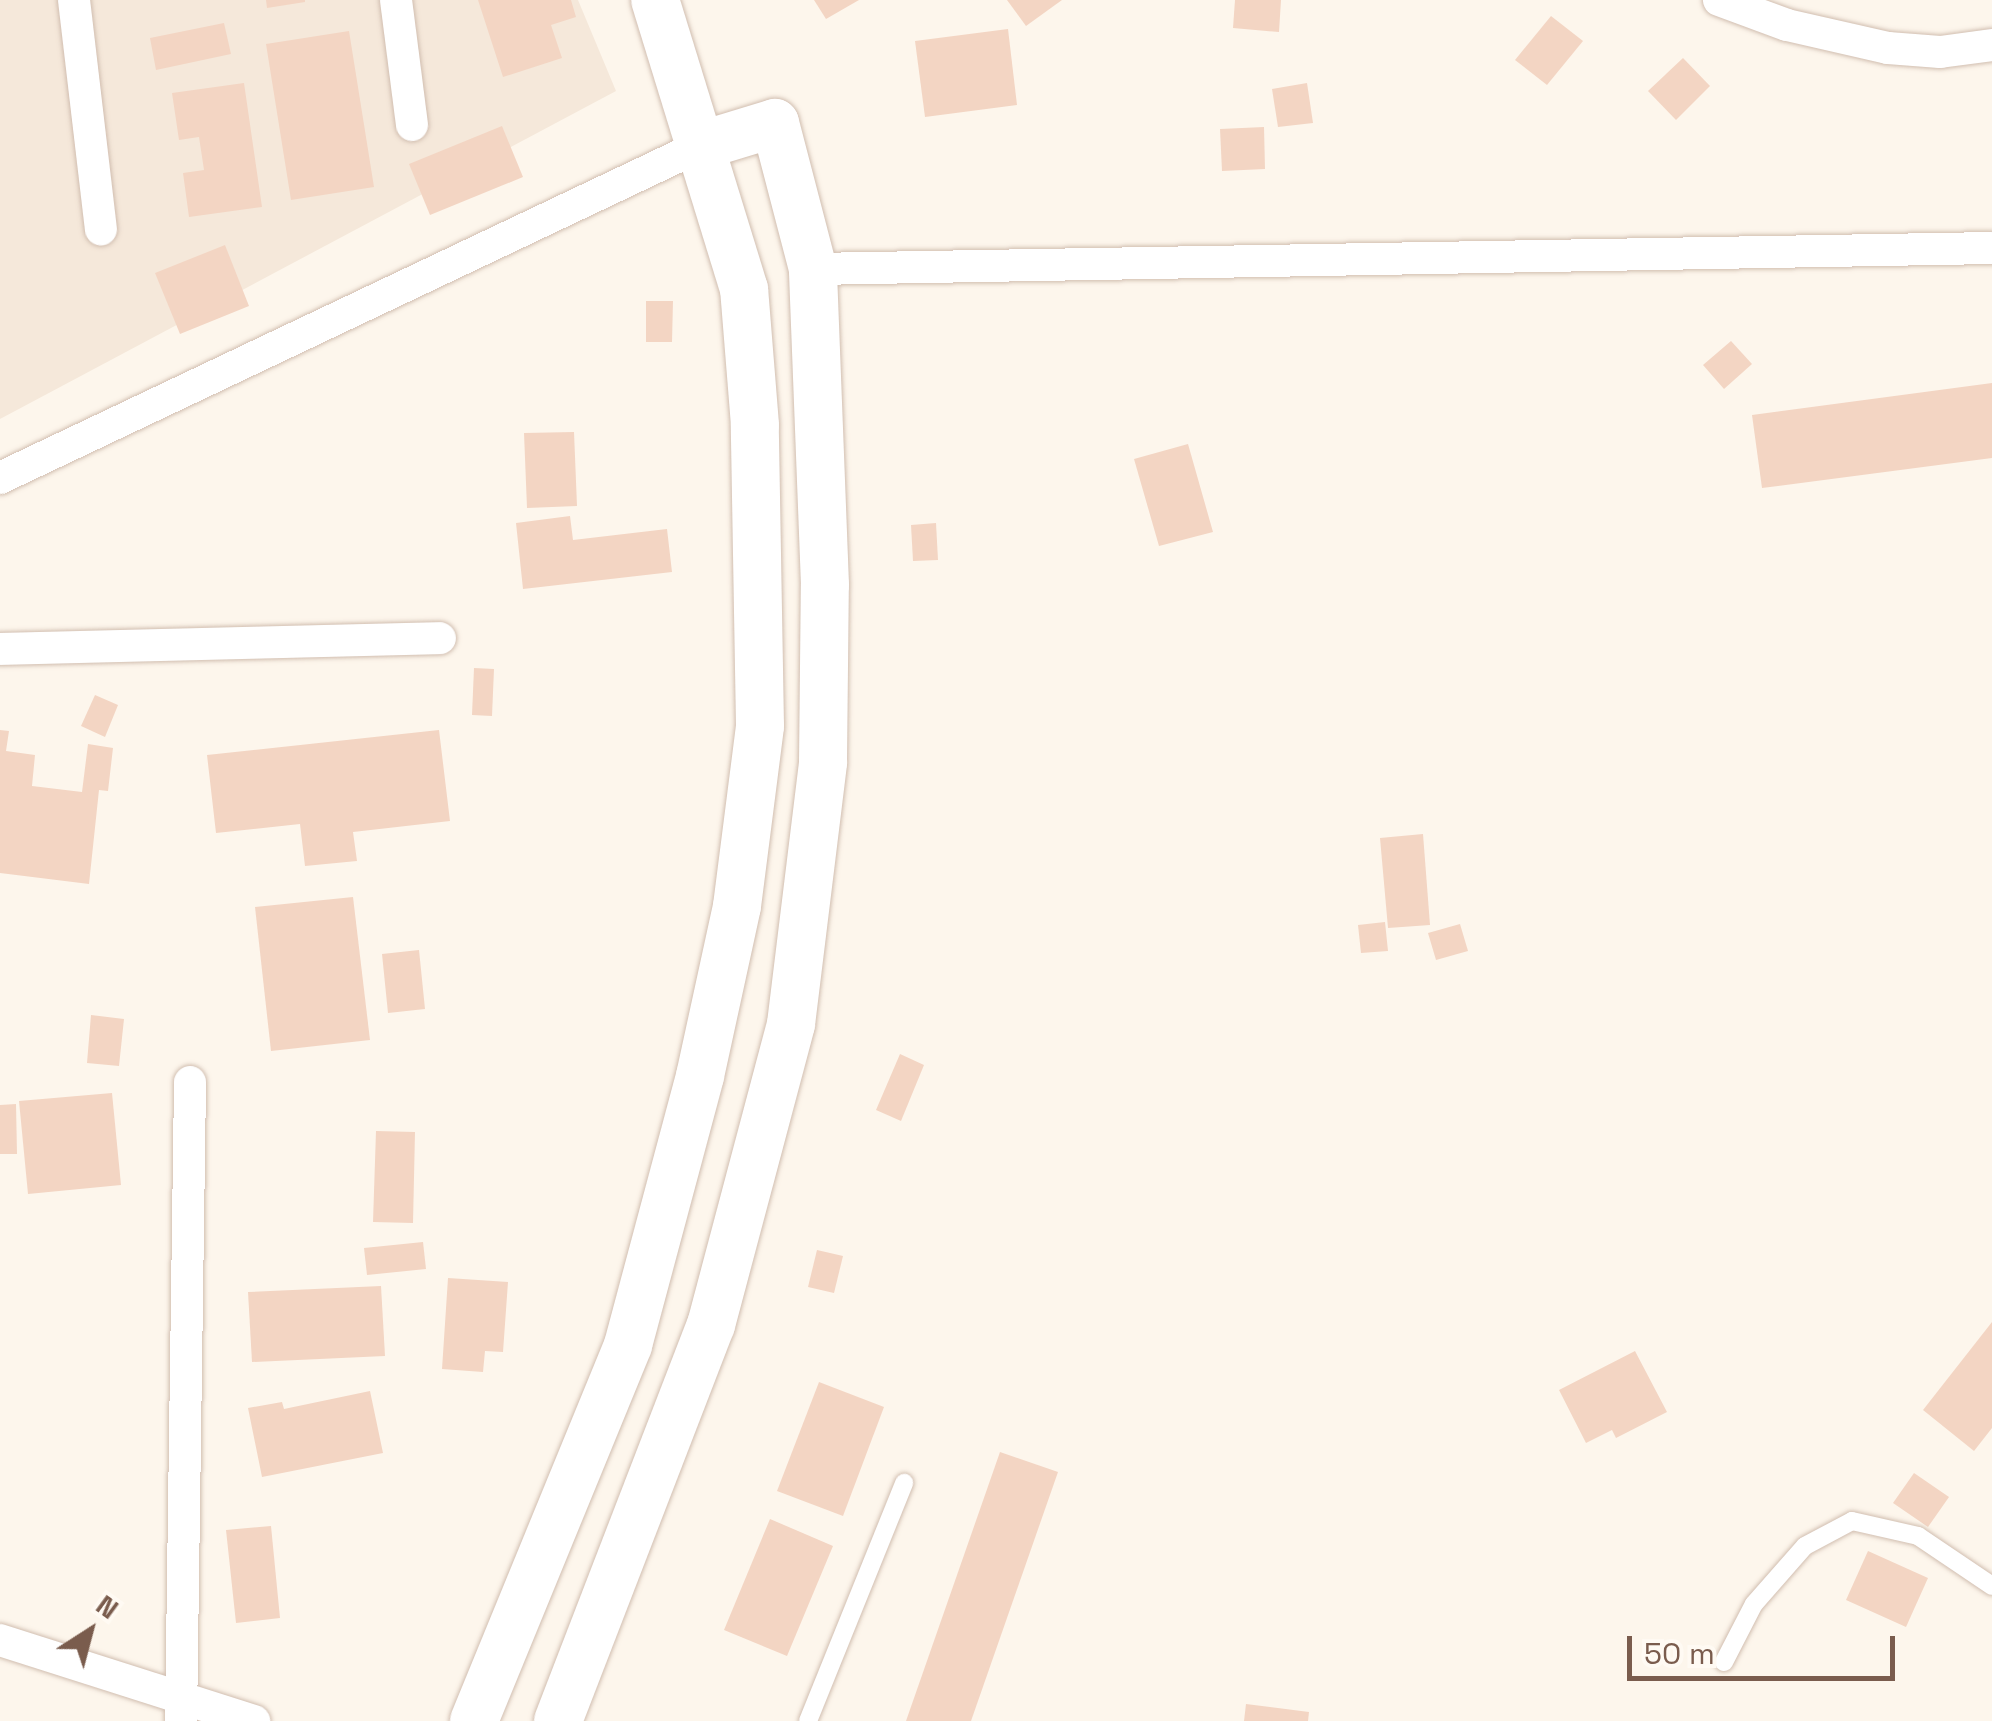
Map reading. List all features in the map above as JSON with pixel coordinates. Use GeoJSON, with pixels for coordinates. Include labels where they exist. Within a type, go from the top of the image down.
{"type":"FeatureCollection","features":[{"type":"Feature","properties":{"kind":"street"},"geometry":{"type":"LineString","coordinates":[[74,0],[101,229]]}},
{"type":"Feature","properties":{"kind":"street"},"geometry":{"type":"LineString","coordinates":[[396,0],[412,125]]}},
{"type":"Feature","properties":{"kind":"street"},"geometry":{"type":"LineString","coordinates":[[474,1721],[628,1345],[700,1076],[737,906],[760,726],[755,425],[744,289],[655,0]]}},
{"type":"Feature","properties":{"kind":"street"},"geometry":{"type":"LineString","coordinates":[[1719,0],[1787,25],[1888,48],[1940,52],[1992,45]]}},
{"type":"Feature","properties":{"kind":"street"},"geometry":{"type":"LineString","coordinates":[[0,478],[700,146],[774,123],[814,270],[825,585],[823,762],[791,1024],[711,1325],[558,1721]]}},
{"type":"Feature","properties":{"kind":"street"},"geometry":{"type":"LineString","coordinates":[[744,289],[814,270],[1992,248]]}},
{"type":"Feature","properties":{"kind":"street"},"geometry":{"type":"LineString","coordinates":[[0,649],[440,638]]}},
{"type":"Feature","properties":{"kind":"street"},"geometry":{"type":"LineString","coordinates":[[181,1709],[190,1082]]}},
{"type":"Feature","properties":{"kind":"street"},"geometry":{"type":"LineString","coordinates":[[0,1640],[181,1709],[254,1721]]}},
{"type":"Feature","properties":{"kind":"lane"},"geometry":{"type":"LineString","coordinates":[[808,1721],[904,1483]]}},
{"type":"Feature","properties":{"kind":"lane"},"geometry":{"type":"LineString","coordinates":[[1724,1662],[1754,1604],[1805,1546],[1852,1521],[1918,1536],[1992,1586]]}},
{"type":"Feature","properties":{"kind":"shaded area"},"geometry":{"type":"Polygon","coordinates":[[[0,0],[578,0],[616,91],[0,419],[0,0]]]}},
{"type":"Feature","properties":{"kind":"building"},"geometry":{"type":"Polygon","coordinates":[[[266,0],[305,0],[305,2],[267,8],[266,0]]]}},
{"type":"Feature","properties":{"kind":"building"},"geometry":{"type":"Polygon","coordinates":[[[478,0],[571,0],[576,17],[551,25],[562,58],[503,77],[478,0]]]}},
{"type":"Feature","properties":{"kind":"building"},"geometry":{"type":"Polygon","coordinates":[[[814,0],[859,0],[826,19],[814,0]]]}},
{"type":"Feature","properties":{"kind":"building"},"geometry":{"type":"Polygon","coordinates":[[[1007,0],[1062,0],[1026,26],[1007,0]]]}},
{"type":"Feature","properties":{"kind":"building"},"geometry":{"type":"Polygon","coordinates":[[[1235,0],[1281,0],[1279,32],[1233,28],[1235,0]]]}},
{"type":"Feature","properties":{"kind":"building"},"geometry":{"type":"Polygon","coordinates":[[[1551,16],[1583,41],[1547,85],[1515,60],[1551,16]]]}},
{"type":"Feature","properties":{"kind":"building"},"geometry":{"type":"Polygon","coordinates":[[[224,23],[231,54],[156,70],[150,38],[224,23]]]}},
{"type":"Feature","properties":{"kind":"building"},"geometry":{"type":"Polygon","coordinates":[[[1008,29],[1017,105],[925,117],[915,41],[1008,29]]]}},
{"type":"Feature","properties":{"kind":"building"},"geometry":{"type":"Polygon","coordinates":[[[349,31],[374,187],[291,200],[266,44],[349,31]]]}},
{"type":"Feature","properties":{"kind":"building"},"geometry":{"type":"Polygon","coordinates":[[[1683,58],[1710,86],[1676,120],[1648,91],[1683,58]]]}},
{"type":"Feature","properties":{"kind":"building"},"geometry":{"type":"Polygon","coordinates":[[[244,83],[262,207],[189,217],[183,173],[204,170],[199,137],[179,140],[172,93],[244,83]]]}},
{"type":"Feature","properties":{"kind":"building"},"geometry":{"type":"Polygon","coordinates":[[[1307,83],[1313,123],[1278,127],[1272,89],[1307,83]]]}},
{"type":"Feature","properties":{"kind":"building"},"geometry":{"type":"Polygon","coordinates":[[[502,126],[523,177],[430,215],[409,164],[502,126]]]}},
{"type":"Feature","properties":{"kind":"building"},"geometry":{"type":"Polygon","coordinates":[[[1264,127],[1265,169],[1222,171],[1220,129],[1264,127]]]}},
{"type":"Feature","properties":{"kind":"building"},"geometry":{"type":"Polygon","coordinates":[[[225,245],[249,306],[180,334],[155,273],[225,245]]]}},
{"type":"Feature","properties":{"kind":"building"},"geometry":{"type":"Polygon","coordinates":[[[646,301],[673,301],[672,342],[646,342],[646,301]]]}},
{"type":"Feature","properties":{"kind":"building"},"geometry":{"type":"Polygon","coordinates":[[[1731,341],[1752,364],[1724,389],[1703,365],[1731,341]]]}},
{"type":"Feature","properties":{"kind":"building"},"geometry":{"type":"Polygon","coordinates":[[[1992,383],[1992,458],[1762,488],[1752,415],[1992,383]]]}},
{"type":"Feature","properties":{"kind":"building"},"geometry":{"type":"Polygon","coordinates":[[[574,432],[577,506],[527,508],[524,433],[574,432]]]}},
{"type":"Feature","properties":{"kind":"building"},"geometry":{"type":"Polygon","coordinates":[[[1188,444],[1213,532],[1159,546],[1134,459],[1188,444]]]}},
{"type":"Feature","properties":{"kind":"building"},"geometry":{"type":"Polygon","coordinates":[[[570,516],[573,540],[667,529],[672,572],[523,589],[516,523],[570,516]]]}},
{"type":"Feature","properties":{"kind":"building"},"geometry":{"type":"Polygon","coordinates":[[[936,523],[938,560],[913,561],[911,525],[936,523]]]}},
{"type":"Feature","properties":{"kind":"building"},"geometry":{"type":"Polygon","coordinates":[[[474,668],[494,669],[492,716],[472,715],[474,668]]]}},
{"type":"Feature","properties":{"kind":"building"},"geometry":{"type":"Polygon","coordinates":[[[95,695],[118,705],[105,737],[81,726],[95,695]]]}},
{"type":"Feature","properties":{"kind":"building"},"geometry":{"type":"Polygon","coordinates":[[[0,730],[9,731],[6,751],[35,755],[32,786],[82,792],[88,744],[113,748],[108,791],[99,790],[89,884],[0,873],[0,730]]]}},
{"type":"Feature","properties":{"kind":"building"},"geometry":{"type":"Polygon","coordinates":[[[439,730],[450,821],[353,832],[357,861],[305,866],[300,824],[216,833],[207,755],[439,730]]]}},
{"type":"Feature","properties":{"kind":"building"},"geometry":{"type":"Polygon","coordinates":[[[1423,834],[1430,925],[1388,928],[1380,838],[1423,834]]]}},
{"type":"Feature","properties":{"kind":"building"},"geometry":{"type":"Polygon","coordinates":[[[353,897],[370,1040],[271,1051],[255,907],[353,897]]]}},
{"type":"Feature","properties":{"kind":"building"},"geometry":{"type":"Polygon","coordinates":[[[1385,922],[1388,951],[1361,953],[1358,925],[1385,922]]]}},
{"type":"Feature","properties":{"kind":"building"},"geometry":{"type":"Polygon","coordinates":[[[1460,924],[1468,951],[1436,960],[1428,933],[1460,924]]]}},
{"type":"Feature","properties":{"kind":"building"},"geometry":{"type":"Polygon","coordinates":[[[419,950],[425,1009],[388,1013],[382,954],[419,950]]]}},
{"type":"Feature","properties":{"kind":"building"},"geometry":{"type":"Polygon","coordinates":[[[91,1015],[124,1019],[119,1066],[87,1063],[91,1015]]]}},
{"type":"Feature","properties":{"kind":"building"},"geometry":{"type":"Polygon","coordinates":[[[900,1054],[924,1065],[901,1121],[876,1110],[900,1054]]]}},
{"type":"Feature","properties":{"kind":"building"},"geometry":{"type":"Polygon","coordinates":[[[112,1093],[121,1185],[28,1194],[19,1101],[112,1093]]]}},
{"type":"Feature","properties":{"kind":"building"},"geometry":{"type":"Polygon","coordinates":[[[16,1104],[17,1154],[0,1154],[0,1105],[16,1104]]]}},
{"type":"Feature","properties":{"kind":"building"},"geometry":{"type":"Polygon","coordinates":[[[376,1131],[415,1132],[413,1223],[373,1222],[376,1131]]]}},
{"type":"Feature","properties":{"kind":"building"},"geometry":{"type":"Polygon","coordinates":[[[423,1242],[426,1269],[367,1275],[364,1248],[423,1242]]]}},
{"type":"Feature","properties":{"kind":"building"},"geometry":{"type":"Polygon","coordinates":[[[817,1250],[843,1256],[834,1293],[808,1287],[817,1250]]]}},
{"type":"Feature","properties":{"kind":"building"},"geometry":{"type":"Polygon","coordinates":[[[448,1278],[508,1282],[503,1352],[485,1351],[483,1372],[442,1369],[448,1278]]]}},
{"type":"Feature","properties":{"kind":"building"},"geometry":{"type":"Polygon","coordinates":[[[381,1286],[385,1356],[252,1362],[248,1292],[381,1286]]]}},
{"type":"Feature","properties":{"kind":"building"},"geometry":{"type":"Polygon","coordinates":[[[1992,1322],[1992,1428],[1974,1451],[1923,1410],[1992,1322]]]}},
{"type":"Feature","properties":{"kind":"building"},"geometry":{"type":"Polygon","coordinates":[[[1635,1351],[1667,1412],[1616,1438],[1612,1430],[1586,1443],[1559,1390],[1635,1351]]]}},
{"type":"Feature","properties":{"kind":"building"},"geometry":{"type":"Polygon","coordinates":[[[819,1382],[884,1407],[843,1516],[777,1491],[819,1382]]]}},
{"type":"Feature","properties":{"kind":"building"},"geometry":{"type":"Polygon","coordinates":[[[370,1391],[383,1453],[262,1477],[248,1408],[282,1402],[284,1409],[370,1391]]]}},
{"type":"Feature","properties":{"kind":"building"},"geometry":{"type":"Polygon","coordinates":[[[1000,1452],[1058,1472],[971,1721],[906,1721],[1000,1452]]]}},
{"type":"Feature","properties":{"kind":"building"},"geometry":{"type":"Polygon","coordinates":[[[1914,1473],[1949,1497],[1928,1527],[1893,1503],[1914,1473]]]}},
{"type":"Feature","properties":{"kind":"building"},"geometry":{"type":"Polygon","coordinates":[[[770,1519],[833,1546],[787,1656],[724,1630],[770,1519]]]}},
{"type":"Feature","properties":{"kind":"building"},"geometry":{"type":"Polygon","coordinates":[[[271,1526],[280,1618],[236,1623],[226,1530],[271,1526]]]}},
{"type":"Feature","properties":{"kind":"building"},"geometry":{"type":"Polygon","coordinates":[[[1868,1551],[1928,1578],[1906,1627],[1846,1600],[1868,1551]]]}},
{"type":"Feature","properties":{"kind":"building"},"geometry":{"type":"Polygon","coordinates":[[[1246,1704],[1309,1712],[1308,1721],[1244,1721],[1246,1704]]]}}]}
